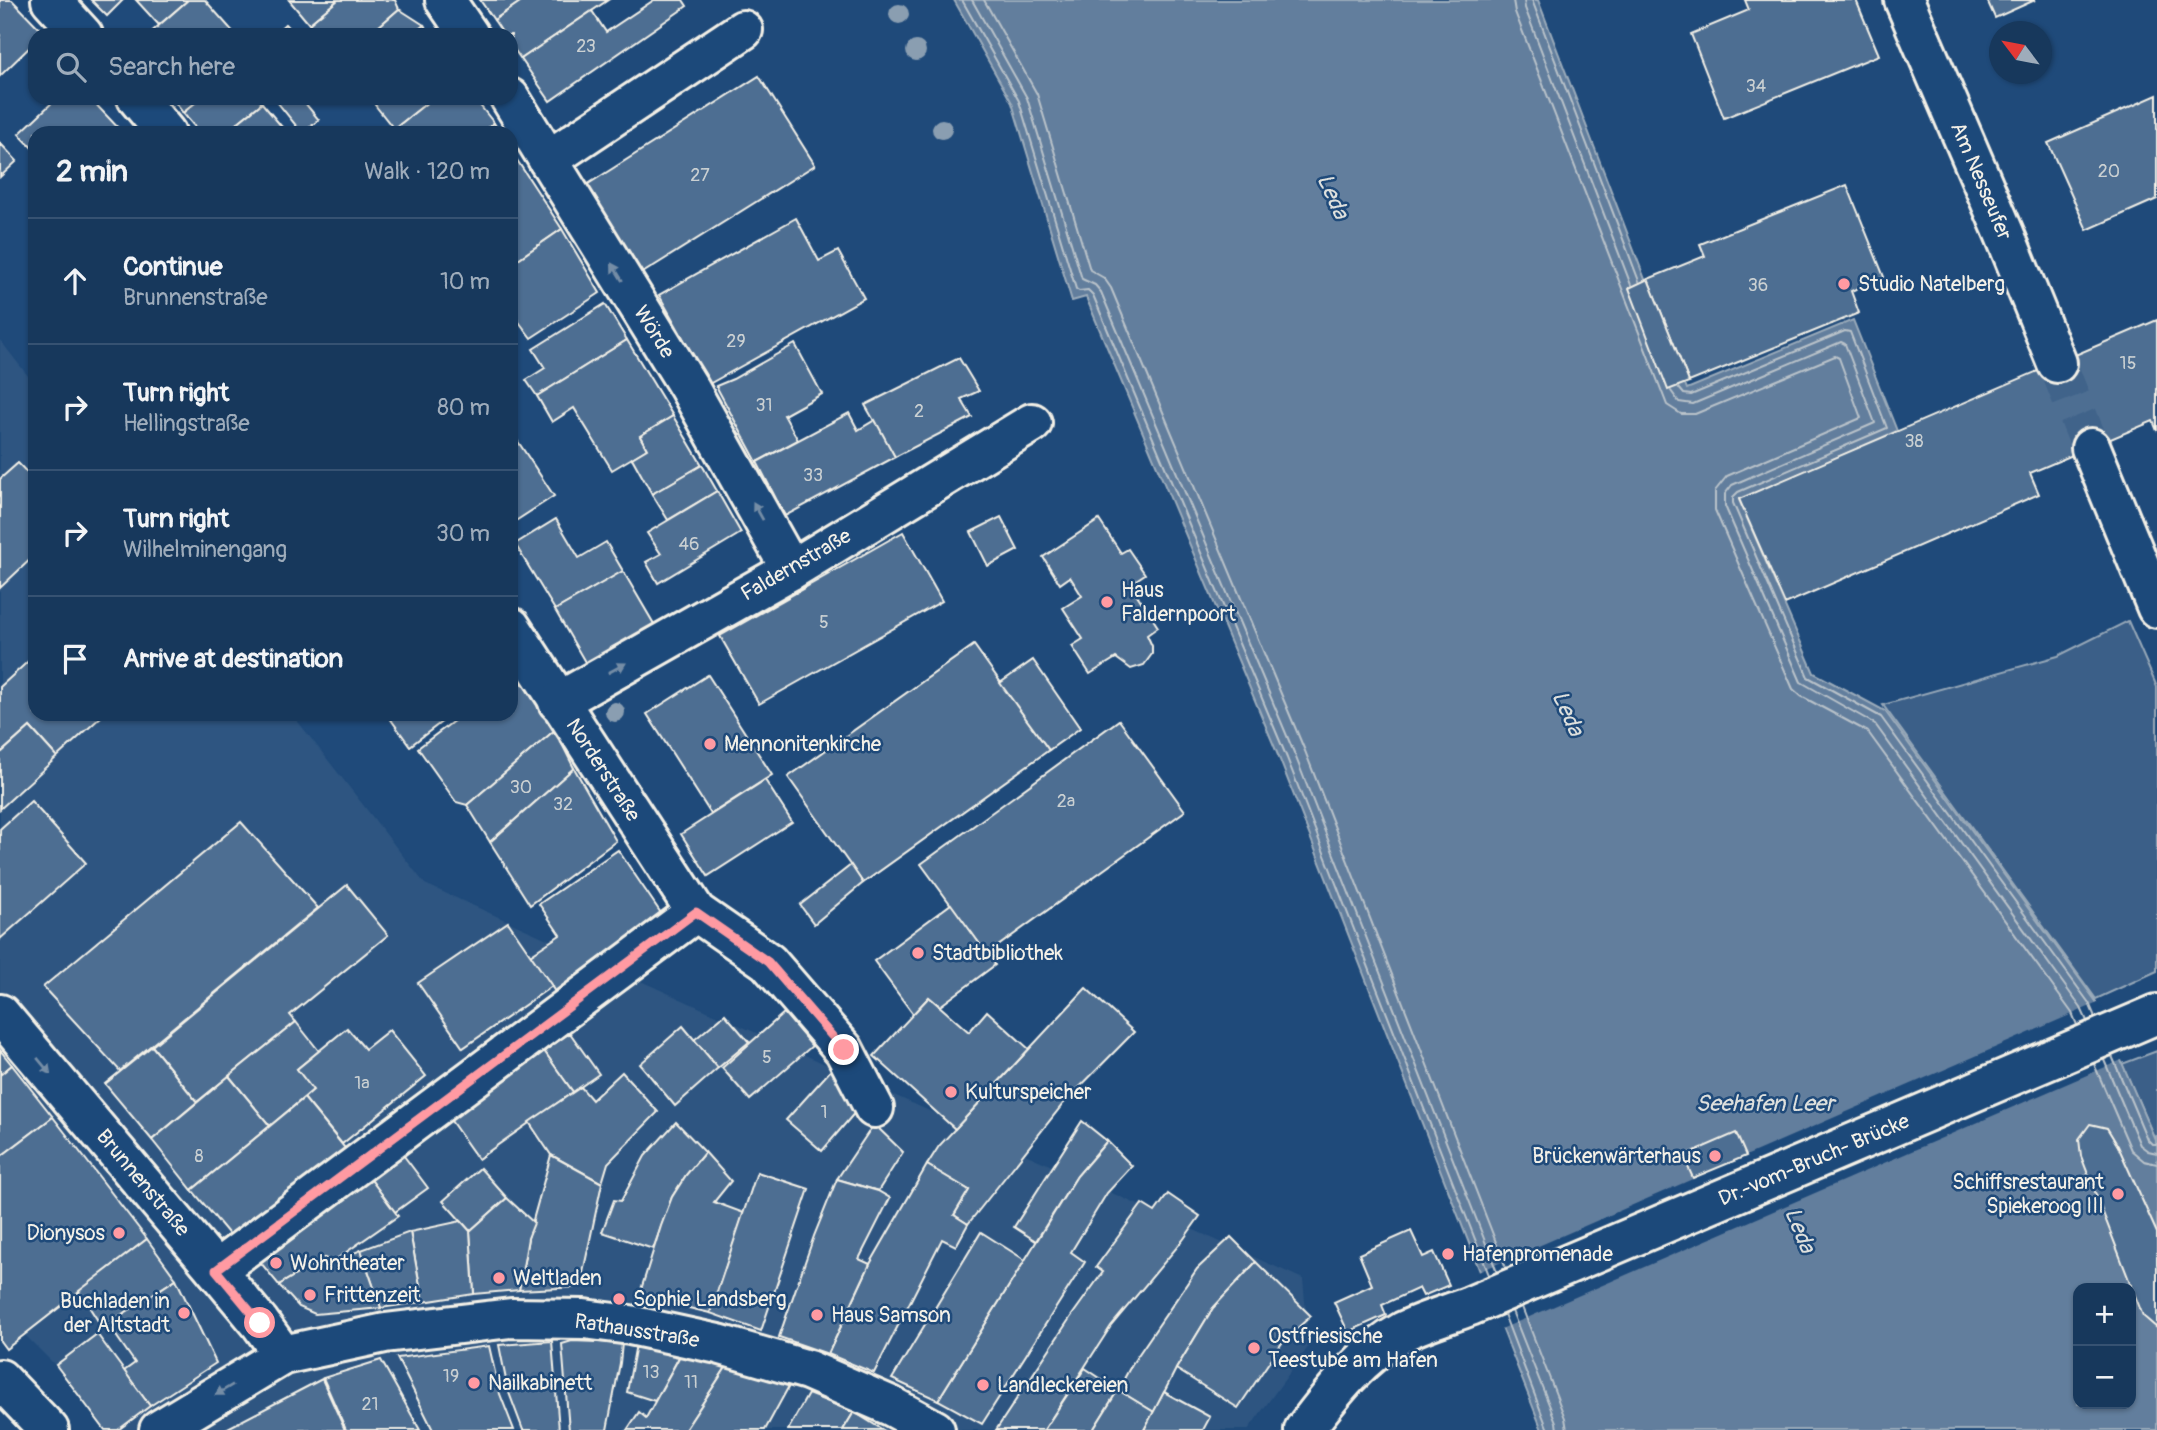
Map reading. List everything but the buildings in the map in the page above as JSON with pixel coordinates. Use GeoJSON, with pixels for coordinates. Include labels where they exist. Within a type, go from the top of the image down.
{"type":"FeatureCollection","features":[{"type":"Feature","properties":{"kind":"street"},"geometry":{"type":"LineString","coordinates":[[51,0],[77,28]]}},
{"type":"Feature","properties":{"kind":"street"},"geometry":{"type":"LineString","coordinates":[[445,0],[464,28]]}},
{"type":"Feature","properties":{"kind":"street","name":"Am Nesseufer"},"geometry":{"type":"LineString","coordinates":[[1904,0],[2057,363]]}},
{"type":"Feature","properties":{"kind":"street"},"geometry":{"type":"LineString","coordinates":[[548,160],[743,30]]}},
{"type":"Feature","properties":{"kind":"street"},"geometry":{"type":"LineString","coordinates":[[143,105],[160,126]]}},
{"type":"Feature","properties":{"kind":"street","name":"Wörde"},"geometry":{"type":"LineString","coordinates":[[514,105],[688,386],[791,570]]}},
{"type":"Feature","properties":{"kind":"street","name":"Faldernstraße"},"geometry":{"type":"LineString","coordinates":[[558,702],[791,570],[1032,423]]}},
{"type":"Feature","properties":{"kind":"street"},"geometry":{"type":"LineString","coordinates":[[2091,448],[2157,608]]}},
{"type":"Feature","properties":{"kind":"street","name":"Norderstraße"},"geometry":{"type":"LineString","coordinates":[[518,638],[696,912]]}},
{"type":"Feature","properties":{"kind":"street"},"geometry":{"type":"LineString","coordinates":[[216,1270],[696,912],[768,962],[844,1050],[874,1108]]}},
{"type":"Feature","properties":{"kind":"street","name":"Brunnenstraße"},"geometry":{"type":"LineString","coordinates":[[0,1014],[260,1323],[283,1355]]}},
{"type":"Feature","properties":{"kind":"street","name":"Dr.-vom-Bruch- Brücke"},"geometry":{"type":"LineString","coordinates":[[1304,1430],[1330,1395],[1368,1355],[1405,1331],[1470,1306],[2157,1014]]}},
{"type":"Feature","properties":{"kind":"street","name":"Rathausstraße"},"geometry":{"type":"LineString","coordinates":[[159,1430],[283,1355],[385,1333],[511,1318],[584,1319],[630,1325],[718,1344],[808,1370],[891,1406],[935,1430]]}},
{"type":"Feature","properties":{"kind":"street"},"geometry":{"type":"LineString","coordinates":[[0,1379],[49,1430]]}},
{"type":"Feature","properties":{"kind":"shaded area"},"geometry":{"type":"Polygon","coordinates":[[[0,340],[28,376],[28,721],[297,721],[425,884],[1303,1279],[1309,1346],[1248,1430],[120,1430],[0,1310],[0,340]]]}},
{"type":"Feature","properties":{"kind":"shaded area"},"geometry":{"type":"Polygon","coordinates":[[[2128,621],[2157,687],[2157,971],[2096,999],[1883,705],[2058,656],[2128,621]]]}},
{"type":"Feature","properties":{"kind":"shaded area"},"geometry":{"type":"Polygon","coordinates":[[[2157,1051],[2157,1144],[2122,1064],[2157,1051]]]}},
{"type":"Feature","properties":{"kind":"water","name":"Seehafen Leer"},"geometry":{"type":"Polygon","coordinates":[[[954,0],[1538,0],[1687,389],[1853,320],[1897,431],[1739,500],[1814,673],[1885,711],[2095,1000],[2157,1144],[2157,1430],[1542,1430],[1280,760],[1086,297],[1072,301],[1012,103],[954,0]]]}},
{"type":"Feature","properties":{"kind":"pier"},"geometry":{"type":"Polygon","coordinates":[[[2100,1002],[2124,1059],[1499,1330],[1476,1273],[2100,1002]]]}},
{"type":"Feature","properties":{"kind":"tunnel"},"geometry":{"type":"LineString","coordinates":[[2057,363],[2091,448]]}},
{"type":"Feature","properties":{"kind":"place","name":"Studio Natelberg"},"geometry":{"type":"Point","coordinates":[1844,284]}},
{"type":"Feature","properties":{"kind":"place","name":"Haus Faldernpoort"},"geometry":{"type":"Point","coordinates":[1107,602]}},
{"type":"Feature","properties":{"kind":"place","name":"Mennonitenkirche"},"geometry":{"type":"Point","coordinates":[710,744]}},
{"type":"Feature","properties":{"kind":"place","name":"Stadtbibliothek"},"geometry":{"type":"Point","coordinates":[918,953]}},
{"type":"Feature","properties":{"kind":"place","name":"Kulturspeicher"},"geometry":{"type":"Point","coordinates":[951,1092]}},
{"type":"Feature","properties":{"kind":"place","name":"Brückenwärterhaus"},"geometry":{"type":"Point","coordinates":[1715,1156]}},
{"type":"Feature","properties":{"kind":"place","name":"Schiffsrestaurant Spiekeroog III"},"geometry":{"type":"Point","coordinates":[2118,1194]}},
{"type":"Feature","properties":{"kind":"place","name":"Dionysos"},"geometry":{"type":"Point","coordinates":[119,1233]}},
{"type":"Feature","properties":{"kind":"place","name":"Hafenpromenade"},"geometry":{"type":"Point","coordinates":[1448,1254]}},
{"type":"Feature","properties":{"kind":"place","name":"Wohntheater"},"geometry":{"type":"Point","coordinates":[276,1263]}},
{"type":"Feature","properties":{"kind":"place","name":"Weltladen"},"geometry":{"type":"Point","coordinates":[499,1278]}},
{"type":"Feature","properties":{"kind":"place","name":"Frittenzeit"},"geometry":{"type":"Point","coordinates":[310,1295]}},
{"type":"Feature","properties":{"kind":"place","name":"Sophie Landsberg"},"geometry":{"type":"Point","coordinates":[619,1299]}},
{"type":"Feature","properties":{"kind":"place","name":"Buchladen in der Altstadt"},"geometry":{"type":"Point","coordinates":[184,1313]}},
{"type":"Feature","properties":{"kind":"place","name":"Haus Samson"},"geometry":{"type":"Point","coordinates":[817,1315]}},
{"type":"Feature","properties":{"kind":"place","name":"Ostfriesische Teestube am Hafen"},"geometry":{"type":"Point","coordinates":[1254,1348]}},
{"type":"Feature","properties":{"kind":"place","name":"Nailkabinett"},"geometry":{"type":"Point","coordinates":[474,1383]}},
{"type":"Feature","properties":{"kind":"place","name":"Landleckereien"},"geometry":{"type":"Point","coordinates":[983,1385]}},
{"type":"Feature","properties":{"kind":"route"},"geometry":{"type":"LineString","coordinates":[[260,1323],[216,1270],[696,912],[768,962],[844,1050]]}},
{"type":"Feature","properties":{"kind":"water label","name":"Leda"},"geometry":{"type":"Point","coordinates":[1333,196]}},
{"type":"Feature","properties":{"kind":"water label","name":"Leda"},"geometry":{"type":"Point","coordinates":[1568,713]}},
{"type":"Feature","properties":{"kind":"water label","name":"Leda"},"geometry":{"type":"Point","coordinates":[1800,1230]}}]}
